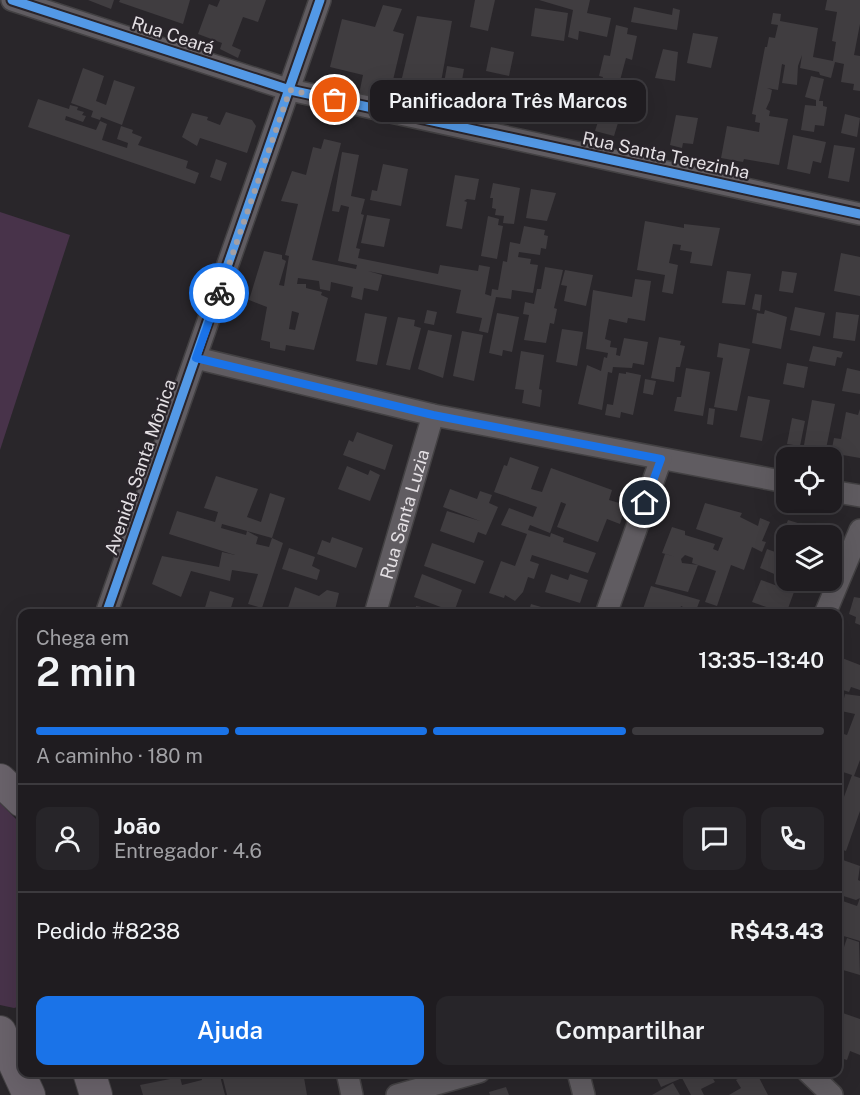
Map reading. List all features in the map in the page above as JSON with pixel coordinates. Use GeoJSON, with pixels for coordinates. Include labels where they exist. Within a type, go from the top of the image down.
{"type":"FeatureCollection","features":[{"type":"Feature","properties":{"kind":"highway"},"geometry":{"type":"LineString","coordinates":[[0,780],[18,797]]}},
{"type":"Feature","properties":{"kind":"highway"},"geometry":{"type":"LineString","coordinates":[[0,1022],[18,1024]]}},
{"type":"Feature","properties":{"kind":"highway"},"geometry":{"type":"LineString","coordinates":[[0,1032],[18,1071]]}},
{"type":"Feature","properties":{"kind":"highway"},"geometry":{"type":"LineString","coordinates":[[21,1077],[29,1095]]}},
{"type":"Feature","properties":{"kind":"highway"},"geometry":{"type":"LineString","coordinates":[[91,1077],[96,1095]]}},
{"type":"Feature","properties":{"kind":"street","name":"Rua Ceará"},"geometry":{"type":"LineString","coordinates":[[12,0],[48,6],[290,90]]}},
{"type":"Feature","properties":{"kind":"street","name":"Avenida Santa Mônica"},"geometry":{"type":"LineString","coordinates":[[109,609],[320,0]]}},
{"type":"Feature","properties":{"kind":"street","name":"Rua Santa Terezinha"},"geometry":{"type":"LineString","coordinates":[[290,90],[860,214]]}},
{"type":"Feature","properties":{"kind":"street"},"geometry":{"type":"LineString","coordinates":[[196,358],[433,415],[776,480]]}},
{"type":"Feature","properties":{"kind":"street","name":"Rua Santa Luzia"},"geometry":{"type":"LineString","coordinates":[[376,609],[433,415]]}},
{"type":"Feature","properties":{"kind":"street"},"geometry":{"type":"LineString","coordinates":[[608,609],[661,459]]}},
{"type":"Feature","properties":{"kind":"street"},"geometry":{"type":"LineString","coordinates":[[842,493],[860,496]]}},
{"type":"Feature","properties":{"kind":"street"},"geometry":{"type":"LineString","coordinates":[[827,609],[860,530]]}},
{"type":"Feature","properties":{"kind":"street"},"geometry":{"type":"LineString","coordinates":[[348,1077],[352,1095]]}},
{"type":"Feature","properties":{"kind":"street"},"geometry":{"type":"LineString","coordinates":[[397,1095],[461,1077]]}},
{"type":"Feature","properties":{"kind":"street"},"geometry":{"type":"LineString","coordinates":[[579,1077],[584,1095]]}},
{"type":"Feature","properties":{"kind":"street"},"geometry":{"type":"LineString","coordinates":[[813,1077],[832,1095]]}},
{"type":"Feature","properties":{"kind":"shaded area"},"geometry":{"type":"Polygon","coordinates":[[[0,212],[70,235],[0,450],[0,212]]]}},
{"type":"Feature","properties":{"kind":"shaded area"},"geometry":{"type":"Polygon","coordinates":[[[0,803],[18,821],[18,1007],[0,1005],[0,803]]]}},
{"type":"Feature","properties":{"kind":"building"},"geometry":{"type":"Polygon","coordinates":[[[88,0],[114,0],[111,9],[88,0]]]}},
{"type":"Feature","properties":{"kind":"building"},"geometry":{"type":"Polygon","coordinates":[[[120,0],[190,0],[183,24],[119,2],[120,0]]]}},
{"type":"Feature","properties":{"kind":"building"},"geometry":{"type":"Polygon","coordinates":[[[220,0],[266,0],[258,22],[243,17],[232,46],[241,50],[238,58],[220,49],[222,43],[198,34],[209,4],[217,7],[220,0]]]}},
{"type":"Feature","properties":{"kind":"building"},"geometry":{"type":"Polygon","coordinates":[[[475,0],[495,0],[488,31],[470,27],[475,0]]]}},
{"type":"Feature","properties":{"kind":"building"},"geometry":{"type":"Polygon","coordinates":[[[539,0],[590,0],[587,13],[611,18],[607,37],[579,31],[578,40],[568,37],[573,10],[539,0]]]}},
{"type":"Feature","properties":{"kind":"building"},"geometry":{"type":"Polygon","coordinates":[[[827,0],[860,0],[860,24],[854,55],[860,56],[860,91],[853,90],[854,84],[841,82],[844,64],[835,62],[831,78],[820,75],[819,72],[800,68],[802,55],[798,66],[797,85],[782,83],[785,65],[782,64],[778,90],[767,88],[772,90],[766,109],[770,111],[769,116],[788,119],[779,165],[721,158],[727,126],[759,132],[760,123],[755,122],[756,115],[752,114],[765,47],[767,47],[769,37],[775,38],[778,25],[771,24],[773,13],[781,14],[780,21],[818,28],[813,57],[833,61],[836,42],[832,41],[837,12],[825,10],[827,0]]]}},
{"type":"Feature","properties":{"kind":"building"},"geometry":{"type":"Polygon","coordinates":[[[383,5],[402,9],[393,31],[404,34],[388,101],[359,94],[363,75],[330,67],[342,19],[375,27],[383,5]]]}},
{"type":"Feature","properties":{"kind":"building"},"geometry":{"type":"Polygon","coordinates":[[[634,7],[672,15],[673,8],[680,10],[677,30],[631,22],[634,7]]]}},
{"type":"Feature","properties":{"kind":"building"},"geometry":{"type":"Polygon","coordinates":[[[535,8],[568,13],[564,41],[531,36],[535,8]]]}},
{"type":"Feature","properties":{"kind":"building"},"geometry":{"type":"Polygon","coordinates":[[[417,16],[452,21],[439,93],[400,86],[417,16]]]}},
{"type":"Feature","properties":{"kind":"building"},"geometry":{"type":"Polygon","coordinates":[[[616,25],[628,28],[627,34],[637,36],[632,60],[626,58],[618,88],[601,84],[603,77],[599,76],[604,55],[610,56],[616,25]]]}},
{"type":"Feature","properties":{"kind":"building"},"geometry":{"type":"Polygon","coordinates":[[[693,33],[718,37],[711,68],[687,63],[693,33]]]}},
{"type":"Feature","properties":{"kind":"building"},"geometry":{"type":"Polygon","coordinates":[[[491,47],[514,52],[509,76],[486,71],[491,47]]]}},
{"type":"Feature","properties":{"kind":"building"},"geometry":{"type":"Polygon","coordinates":[[[663,49],[678,52],[675,81],[655,78],[663,49]]]}},
{"type":"Feature","properties":{"kind":"building"},"geometry":{"type":"Polygon","coordinates":[[[447,66],[464,69],[458,103],[441,100],[447,66]]]}},
{"type":"Feature","properties":{"kind":"building"},"geometry":{"type":"Polygon","coordinates":[[[83,68],[104,76],[96,101],[106,105],[114,80],[135,87],[122,125],[101,117],[100,120],[91,117],[93,111],[71,103],[83,68]]]}},
{"type":"Feature","properties":{"kind":"building"},"geometry":{"type":"Polygon","coordinates":[[[811,76],[824,79],[819,101],[823,101],[823,106],[827,107],[824,126],[815,125],[814,132],[801,130],[805,105],[816,106],[816,100],[805,97],[811,76]]]}},
{"type":"Feature","properties":{"kind":"building"},"geometry":{"type":"Polygon","coordinates":[[[38,99],[69,109],[70,105],[78,107],[77,110],[84,112],[82,115],[86,116],[83,122],[66,116],[65,120],[96,130],[100,121],[107,124],[102,140],[127,148],[128,143],[117,139],[121,126],[133,130],[132,133],[142,137],[138,145],[188,161],[186,168],[199,173],[195,184],[28,127],[38,99]]]}},
{"type":"Feature","properties":{"kind":"building"},"geometry":{"type":"Polygon","coordinates":[[[603,106],[621,113],[614,136],[595,131],[603,106]]]}},
{"type":"Feature","properties":{"kind":"building"},"geometry":{"type":"Polygon","coordinates":[[[226,112],[252,120],[256,126],[247,153],[200,138],[197,146],[182,137],[192,113],[208,117],[207,120],[220,125],[226,112]]]}},
{"type":"Feature","properties":{"kind":"building"},"geometry":{"type":"Polygon","coordinates":[[[845,114],[860,118],[857,137],[841,133],[845,114]]]}},
{"type":"Feature","properties":{"kind":"building"},"geometry":{"type":"Polygon","coordinates":[[[676,115],[698,118],[693,144],[683,143],[682,148],[670,145],[676,115]]]}},
{"type":"Feature","properties":{"kind":"building"},"geometry":{"type":"Polygon","coordinates":[[[793,135],[826,142],[821,163],[813,161],[810,174],[787,169],[793,135]]]}},
{"type":"Feature","properties":{"kind":"building"},"geometry":{"type":"Polygon","coordinates":[[[324,139],[341,143],[312,260],[356,269],[357,265],[338,261],[349,207],[341,205],[339,212],[332,211],[342,152],[359,155],[351,196],[365,199],[361,214],[364,215],[356,248],[360,249],[358,258],[438,274],[440,265],[478,271],[479,265],[490,267],[485,294],[491,296],[492,289],[498,290],[503,261],[507,262],[510,242],[520,244],[524,226],[545,230],[544,235],[548,236],[546,249],[541,248],[540,255],[519,252],[518,257],[531,259],[530,264],[538,265],[533,293],[512,290],[511,299],[496,297],[488,333],[479,331],[482,318],[456,313],[461,290],[368,271],[382,275],[378,291],[364,288],[362,300],[351,297],[353,287],[331,282],[330,291],[320,289],[319,281],[298,278],[297,284],[306,284],[306,288],[322,292],[321,295],[328,298],[314,350],[286,345],[285,351],[270,348],[270,342],[261,340],[267,307],[249,300],[264,251],[282,255],[282,259],[286,261],[279,285],[284,286],[289,256],[285,255],[298,204],[281,201],[292,171],[306,175],[313,147],[321,149],[324,139]],[[292,311],[289,329],[295,330],[299,313],[292,311]]]}},
{"type":"Feature","properties":{"kind":"building"},"geometry":{"type":"Polygon","coordinates":[[[834,145],[855,148],[849,182],[828,178],[834,145]]]}},
{"type":"Feature","properties":{"kind":"building"},"geometry":{"type":"Polygon","coordinates":[[[216,159],[227,163],[221,181],[210,177],[216,159]]]}},
{"type":"Feature","properties":{"kind":"building"},"geometry":{"type":"Polygon","coordinates":[[[383,164],[408,169],[401,206],[370,200],[372,190],[377,191],[383,164]]]}},
{"type":"Feature","properties":{"kind":"building"},"geometry":{"type":"Polygon","coordinates":[[[455,175],[479,179],[475,200],[464,201],[467,202],[462,229],[446,226],[455,175]]]}},
{"type":"Feature","properties":{"kind":"building"},"geometry":{"type":"Polygon","coordinates":[[[493,183],[520,188],[514,224],[503,223],[504,216],[495,215],[496,209],[492,208],[493,198],[490,198],[493,183]]]}},
{"type":"Feature","properties":{"kind":"building"},"geometry":{"type":"Polygon","coordinates":[[[531,189],[556,193],[547,221],[526,218],[531,189]]]}},
{"type":"Feature","properties":{"kind":"building"},"geometry":{"type":"Polygon","coordinates":[[[367,215],[390,219],[384,247],[361,243],[367,215]]]}},
{"type":"Feature","properties":{"kind":"building"},"geometry":{"type":"Polygon","coordinates":[[[488,216],[499,219],[498,225],[503,226],[497,259],[481,256],[488,216]]]}},
{"type":"Feature","properties":{"kind":"building"},"geometry":{"type":"Polygon","coordinates":[[[645,221],[684,228],[684,224],[720,228],[712,266],[690,263],[692,252],[680,250],[681,245],[673,244],[669,263],[678,265],[673,294],[662,292],[665,275],[637,270],[645,221]]]}},
{"type":"Feature","properties":{"kind":"building"},"geometry":{"type":"Polygon","coordinates":[[[841,253],[860,257],[860,296],[834,291],[841,253]]]}},
{"type":"Feature","properties":{"kind":"building"},"geometry":{"type":"Polygon","coordinates":[[[545,267],[563,270],[554,308],[557,309],[554,324],[550,323],[546,343],[524,340],[529,315],[523,314],[525,302],[534,304],[537,289],[541,289],[545,267]]]}},
{"type":"Feature","properties":{"kind":"building"},"geometry":{"type":"Polygon","coordinates":[[[565,270],[593,275],[586,306],[564,301],[567,286],[561,285],[565,270]]]}},
{"type":"Feature","properties":{"kind":"building"},"geometry":{"type":"Polygon","coordinates":[[[727,271],[751,274],[745,305],[722,303],[727,271]]]}},
{"type":"Feature","properties":{"kind":"building"},"geometry":{"type":"Polygon","coordinates":[[[782,271],[797,273],[793,293],[779,291],[782,271]]]}},
{"type":"Feature","properties":{"kind":"building"},"geometry":{"type":"Polygon","coordinates":[[[635,279],[651,281],[645,321],[628,318],[627,323],[609,319],[605,339],[611,341],[610,347],[617,348],[616,355],[620,356],[624,338],[648,342],[644,365],[633,363],[632,368],[613,367],[612,373],[608,372],[602,410],[578,404],[587,365],[601,371],[604,357],[607,358],[608,353],[586,349],[593,290],[632,297],[635,279]]]}},
{"type":"Feature","properties":{"kind":"building"},"geometry":{"type":"Polygon","coordinates":[[[755,294],[762,295],[760,311],[752,309],[755,294]]]}},
{"type":"Feature","properties":{"kind":"building"},"geometry":{"type":"Polygon","coordinates":[[[795,307],[825,313],[820,336],[790,330],[795,307]]]}},
{"type":"Feature","properties":{"kind":"building"},"geometry":{"type":"Polygon","coordinates":[[[427,310],[437,312],[434,325],[424,323],[427,310]]]}},
{"type":"Feature","properties":{"kind":"building"},"geometry":{"type":"Polygon","coordinates":[[[765,310],[787,317],[781,349],[752,343],[757,313],[764,314],[765,310]]]}},
{"type":"Feature","properties":{"kind":"building"},"geometry":{"type":"Polygon","coordinates":[[[836,312],[859,315],[855,341],[833,338],[836,312]]]}},
{"type":"Feature","properties":{"kind":"building"},"geometry":{"type":"Polygon","coordinates":[[[365,313],[387,317],[377,365],[356,361],[365,313]]]}},
{"type":"Feature","properties":{"kind":"building"},"geometry":{"type":"Polygon","coordinates":[[[497,313],[519,317],[512,352],[503,350],[502,356],[489,353],[497,313]]]}},
{"type":"Feature","properties":{"kind":"building"},"geometry":{"type":"Polygon","coordinates":[[[398,317],[415,320],[414,326],[421,328],[410,370],[386,365],[398,317]]]}},
{"type":"Feature","properties":{"kind":"building"},"geometry":{"type":"Polygon","coordinates":[[[562,329],[583,332],[577,366],[556,362],[562,329]]]}},
{"type":"Feature","properties":{"kind":"building"},"geometry":{"type":"Polygon","coordinates":[[[428,330],[452,335],[443,378],[418,369],[428,330]]]}},
{"type":"Feature","properties":{"kind":"building"},"geometry":{"type":"Polygon","coordinates":[[[462,331],[483,335],[474,381],[453,376],[462,331]]]}},
{"type":"Feature","properties":{"kind":"building"},"geometry":{"type":"Polygon","coordinates":[[[659,337],[681,341],[680,345],[685,346],[680,367],[676,367],[674,382],[651,378],[659,337]]]}},
{"type":"Feature","properties":{"kind":"building"},"geometry":{"type":"Polygon","coordinates":[[[719,343],[750,349],[737,411],[714,407],[723,358],[717,357],[719,343]]]}},
{"type":"Feature","properties":{"kind":"building"},"geometry":{"type":"Polygon","coordinates":[[[813,346],[843,352],[841,358],[837,357],[835,366],[809,361],[813,346]]]}},
{"type":"Feature","properties":{"kind":"building"},"geometry":{"type":"Polygon","coordinates":[[[521,351],[544,355],[539,389],[542,390],[540,407],[522,403],[524,390],[515,389],[521,351]]]}},
{"type":"Feature","properties":{"kind":"building"},"geometry":{"type":"Polygon","coordinates":[[[787,363],[808,367],[804,388],[783,384],[787,363]]]}},
{"type":"Feature","properties":{"kind":"building"},"geometry":{"type":"Polygon","coordinates":[[[686,368],[710,372],[703,416],[674,411],[677,397],[681,397],[686,368]]]}},
{"type":"Feature","properties":{"kind":"building"},"geometry":{"type":"Polygon","coordinates":[[[847,368],[860,371],[860,394],[842,391],[847,368]]]}},
{"type":"Feature","properties":{"kind":"building"},"geometry":{"type":"Polygon","coordinates":[[[626,372],[641,375],[633,415],[621,412],[620,418],[605,415],[607,404],[613,405],[619,373],[626,374],[626,372]]]}},
{"type":"Feature","properties":{"kind":"building"},"geometry":{"type":"Polygon","coordinates":[[[645,379],[656,381],[653,395],[643,393],[645,379]]]}},
{"type":"Feature","properties":{"kind":"building"},"geometry":{"type":"Polygon","coordinates":[[[748,396],[770,400],[762,441],[740,437],[748,396]]]}},
{"type":"Feature","properties":{"kind":"building"},"geometry":{"type":"Polygon","coordinates":[[[812,400],[835,404],[826,447],[804,445],[812,400]]]}},
{"type":"Feature","properties":{"kind":"building"},"geometry":{"type":"Polygon","coordinates":[[[709,408],[715,409],[713,425],[707,424],[709,408]]]}},
{"type":"Feature","properties":{"kind":"building"},"geometry":{"type":"Polygon","coordinates":[[[860,409],[860,458],[842,455],[842,447],[832,447],[834,438],[841,439],[846,412],[858,415],[860,409]]]}},
{"type":"Feature","properties":{"kind":"building"},"geometry":{"type":"Polygon","coordinates":[[[792,418],[805,421],[800,446],[787,444],[792,418]]]}},
{"type":"Feature","properties":{"kind":"building"},"geometry":{"type":"Polygon","coordinates":[[[357,432],[393,445],[385,470],[343,455],[349,440],[353,442],[357,432]]]}},
{"type":"Feature","properties":{"kind":"building"},"geometry":{"type":"Polygon","coordinates":[[[510,457],[539,467],[531,489],[542,492],[551,468],[612,490],[609,500],[626,505],[620,524],[607,519],[598,542],[557,527],[566,504],[561,502],[550,533],[530,525],[528,530],[550,537],[551,533],[564,538],[563,542],[596,553],[588,573],[532,555],[530,561],[539,564],[534,579],[528,577],[523,592],[515,601],[505,595],[504,598],[489,593],[501,561],[515,566],[527,534],[501,525],[509,508],[533,517],[537,507],[494,492],[504,465],[507,466],[510,457]]]}},
{"type":"Feature","properties":{"kind":"building"},"geometry":{"type":"Polygon","coordinates":[[[347,466],[368,475],[370,470],[380,475],[370,501],[338,489],[347,466]]]}},
{"type":"Feature","properties":{"kind":"building"},"geometry":{"type":"Polygon","coordinates":[[[216,476],[258,489],[247,517],[261,522],[270,493],[285,498],[272,538],[283,543],[262,608],[248,604],[258,574],[232,570],[230,581],[191,571],[181,597],[152,584],[162,556],[219,567],[222,552],[235,555],[169,534],[177,511],[215,522],[218,512],[204,508],[216,476]],[[222,524],[221,528],[246,535],[247,531],[222,524]],[[247,531],[258,537],[256,544],[269,547],[272,538],[247,531]]]}},
{"type":"Feature","properties":{"kind":"building"},"geometry":{"type":"Polygon","coordinates":[[[450,489],[477,499],[480,491],[492,495],[489,503],[498,507],[486,535],[478,532],[474,543],[440,531],[447,511],[480,521],[443,507],[450,489]]]}},
{"type":"Feature","properties":{"kind":"building"},"geometry":{"type":"Polygon","coordinates":[[[705,503],[742,513],[740,517],[758,526],[760,518],[770,522],[762,541],[766,542],[762,552],[752,547],[744,570],[731,565],[717,606],[705,602],[716,571],[698,565],[688,592],[655,584],[665,554],[676,557],[662,553],[672,527],[685,531],[685,535],[715,544],[713,549],[718,551],[723,538],[696,529],[705,503]],[[685,555],[681,559],[682,563],[698,565],[692,563],[693,558],[685,555]]]}},
{"type":"Feature","properties":{"kind":"building"},"geometry":{"type":"Polygon","coordinates":[[[788,520],[804,525],[786,525],[788,520]]]}},
{"type":"Feature","properties":{"kind":"building"},"geometry":{"type":"Polygon","coordinates":[[[332,537],[363,548],[356,568],[317,554],[322,540],[330,543],[332,537]]]}},
{"type":"Feature","properties":{"kind":"building"},"geometry":{"type":"Polygon","coordinates":[[[432,543],[484,561],[475,584],[424,566],[432,543]]]}},
{"type":"Feature","properties":{"kind":"building"},"geometry":{"type":"Polygon","coordinates":[[[289,548],[315,557],[312,566],[320,570],[317,580],[282,569],[289,548]]]}},
{"type":"Feature","properties":{"kind":"building"},"geometry":{"type":"Polygon","coordinates":[[[767,549],[776,552],[776,575],[760,568],[767,549]]]}},
{"type":"Feature","properties":{"kind":"building"},"geometry":{"type":"Polygon","coordinates":[[[422,574],[462,590],[455,609],[446,609],[414,597],[422,574]]]}},
{"type":"Feature","properties":{"kind":"building"},"geometry":{"type":"Polygon","coordinates":[[[551,574],[568,580],[570,574],[588,580],[580,603],[545,592],[551,574]]]}},
{"type":"Feature","properties":{"kind":"building"},"geometry":{"type":"Polygon","coordinates":[[[761,580],[776,585],[776,591],[794,592],[788,609],[772,609],[752,602],[761,580]]]}},
{"type":"Feature","properties":{"kind":"building"},"geometry":{"type":"Polygon","coordinates":[[[651,586],[700,600],[697,609],[687,609],[681,606],[680,609],[643,609],[651,586]]]}},
{"type":"Feature","properties":{"kind":"building"},"geometry":{"type":"Polygon","coordinates":[[[295,587],[319,596],[327,590],[339,593],[335,609],[288,609],[295,587]]]}},
{"type":"Feature","properties":{"kind":"building"},"geometry":{"type":"Polygon","coordinates":[[[210,591],[234,598],[231,609],[205,609],[210,591]]]}},
{"type":"Feature","properties":{"kind":"building"},"geometry":{"type":"Polygon","coordinates":[[[854,597],[860,598],[860,625],[855,623],[856,617],[849,614],[854,597]]]}},
{"type":"Feature","properties":{"kind":"building"},"geometry":{"type":"Polygon","coordinates":[[[531,604],[548,609],[530,609],[531,604]]]}},
{"type":"Feature","properties":{"kind":"building"},"geometry":{"type":"Polygon","coordinates":[[[416,606],[432,609],[416,609],[416,606]]]}},
{"type":"Feature","properties":{"kind":"building"},"geometry":{"type":"Polygon","coordinates":[[[842,658],[860,665],[860,690],[851,687],[849,692],[842,690],[842,658]]]}},
{"type":"Feature","properties":{"kind":"building"},"geometry":{"type":"Polygon","coordinates":[[[845,694],[860,696],[860,760],[854,776],[860,778],[860,811],[846,851],[842,850],[842,802],[852,775],[842,772],[842,734],[847,735],[855,714],[842,711],[845,694]]]}},
{"type":"Feature","properties":{"kind":"building"},"geometry":{"type":"Polygon","coordinates":[[[843,860],[860,866],[858,880],[860,881],[860,898],[856,900],[842,896],[843,860]]]}},
{"type":"Feature","properties":{"kind":"building"},"geometry":{"type":"Polygon","coordinates":[[[860,898],[860,941],[842,936],[842,901],[857,906],[860,898]]]}},
{"type":"Feature","properties":{"kind":"building"},"geometry":{"type":"Polygon","coordinates":[[[847,938],[859,942],[860,975],[843,970],[842,973],[842,953],[847,938]]]}},
{"type":"Feature","properties":{"kind":"building"},"geometry":{"type":"Polygon","coordinates":[[[842,1013],[860,1019],[860,1055],[850,1051],[847,1060],[842,1058],[842,1013]]]}},
{"type":"Feature","properties":{"kind":"building"},"geometry":{"type":"Polygon","coordinates":[[[180,1077],[182,1085],[202,1080],[201,1077],[220,1077],[225,1095],[143,1095],[140,1085],[180,1077]]]}},
{"type":"Feature","properties":{"kind":"building"},"geometry":{"type":"Polygon","coordinates":[[[304,1077],[307,1095],[227,1095],[223,1079],[304,1077]]]}},
{"type":"Feature","properties":{"kind":"building"},"geometry":{"type":"Polygon","coordinates":[[[656,1077],[712,1077],[715,1082],[701,1089],[704,1095],[691,1095],[682,1078],[661,1087],[656,1077]]]}},
{"type":"Feature","properties":{"kind":"building"},"geometry":{"type":"Polygon","coordinates":[[[741,1077],[759,1077],[768,1095],[729,1095],[741,1088],[736,1080],[741,1077]]]}},
{"type":"Feature","properties":{"kind":"building"},"geometry":{"type":"Polygon","coordinates":[[[673,1083],[680,1095],[652,1095],[673,1083]]]}},
{"type":"Feature","properties":{"kind":"building"},"geometry":{"type":"Polygon","coordinates":[[[506,1087],[509,1095],[490,1095],[489,1092],[506,1087]]]}},
{"type":"Feature","properties":{"kind":"cycle path"},"geometry":{"type":"LineString","coordinates":[[12,0],[290,90],[860,214]]}},
{"type":"Feature","properties":{"kind":"cycle path"},"geometry":{"type":"LineString","coordinates":[[108,609],[320,0]]}},
{"type":"Feature","properties":{"kind":"way so far"},"geometry":{"type":"LineString","coordinates":[[219,293],[290,90],[335,100]]}},
{"type":"Feature","properties":{"kind":"place","name":"Panificadora Três Marcos"},"geometry":{"type":"Point","coordinates":[335,100]}},
{"type":"Feature","properties":{"kind":"route"},"geometry":{"type":"LineString","coordinates":[[219,293],[196,358],[433,415],[661,459],[645,503]]}}]}
